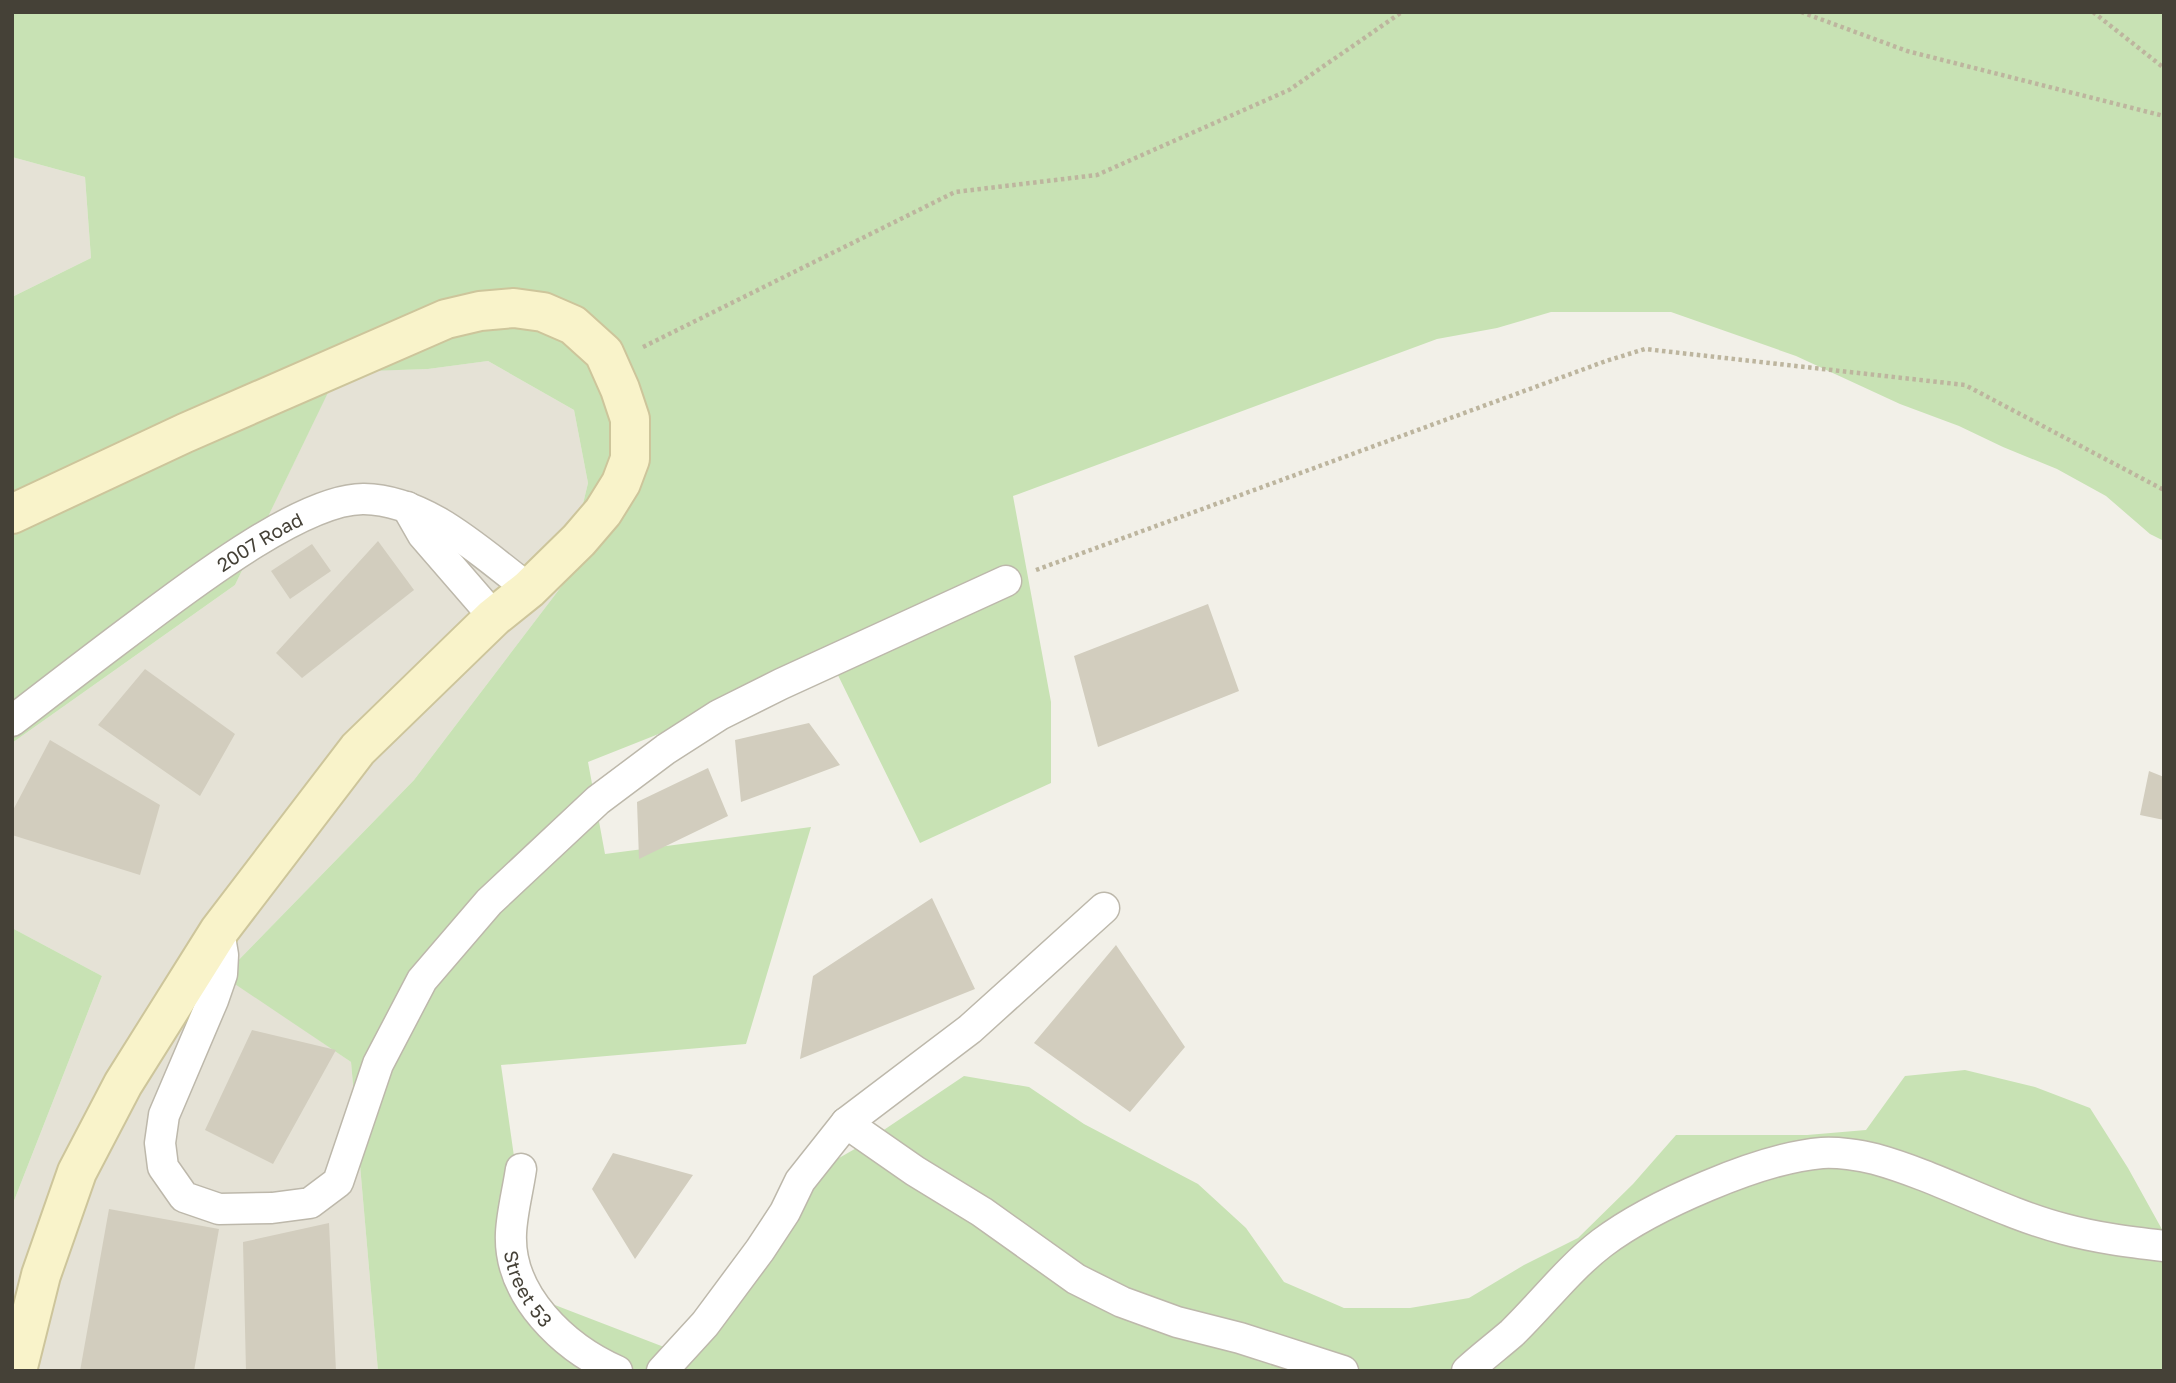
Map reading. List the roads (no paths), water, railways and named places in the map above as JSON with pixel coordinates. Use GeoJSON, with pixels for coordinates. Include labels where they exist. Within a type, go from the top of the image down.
{"type":"FeatureCollection","features":[{"type":"Feature","properties":{"kind":"main road"},"geometry":{"type":"LineString","coordinates":[[12,514],[185,433],[446,319],[480,311],[503,309],[544,312],[573,325],[604,353],[630,419],[630,459],[621,483],[603,512],[529,589],[494,617],[358,750],[219,930],[123,1084],[77,1172],[41,1275],[17,1371]]}},
{"type":"Feature","properties":{"kind":"street","name":"2007 Road"},"geometry":{"type":"LineString","coordinates":[[12,721],[204,575],[266,536],[319,509],[344,501],[365,499],[407,507],[438,520],[529,589]]}},
{"type":"Feature","properties":{"kind":"street"},"geometry":{"type":"LineString","coordinates":[[407,507],[423,535],[494,617]]}},
{"type":"Feature","properties":{"kind":"street"},"geometry":{"type":"LineString","coordinates":[[219,930],[223,955],[222,974],[164,1115],[160,1143],[163,1167],[184,1197],[219,1209],[272,1208],[310,1203],[338,1182],[378,1064],[422,980],[489,902],[598,800],[719,715],[1006,580]]}},
{"type":"Feature","properties":{"kind":"street"},"geometry":{"type":"LineString","coordinates":[[662,1371],[705,1324],[760,1250],[785,1212],[800,1181],[846,1123],[971,1029],[1104,908]]}},
{"type":"Feature","properties":{"kind":"street"},"geometry":{"type":"LineString","coordinates":[[846,1123],[1076,1279],[1122,1302],[1177,1322],[1240,1338],[1343,1371]]}},
{"type":"Feature","properties":{"kind":"street"},"geometry":{"type":"LineString","coordinates":[[1467,1371],[1512,1333],[1555,1285],[1602,1243],[1649,1213],[1729,1178],[1787,1160],[1824,1153],[1871,1158],[1916,1172],[2063,1229],[2121,1241],[2164,1246]]}},
{"type":"Feature","properties":{"kind":"street","name":"Street 53"},"geometry":{"type":"LineString","coordinates":[[521,1169],[511,1236],[517,1268],[527,1294],[544,1320],[568,1341],[617,1371]]}}]}
